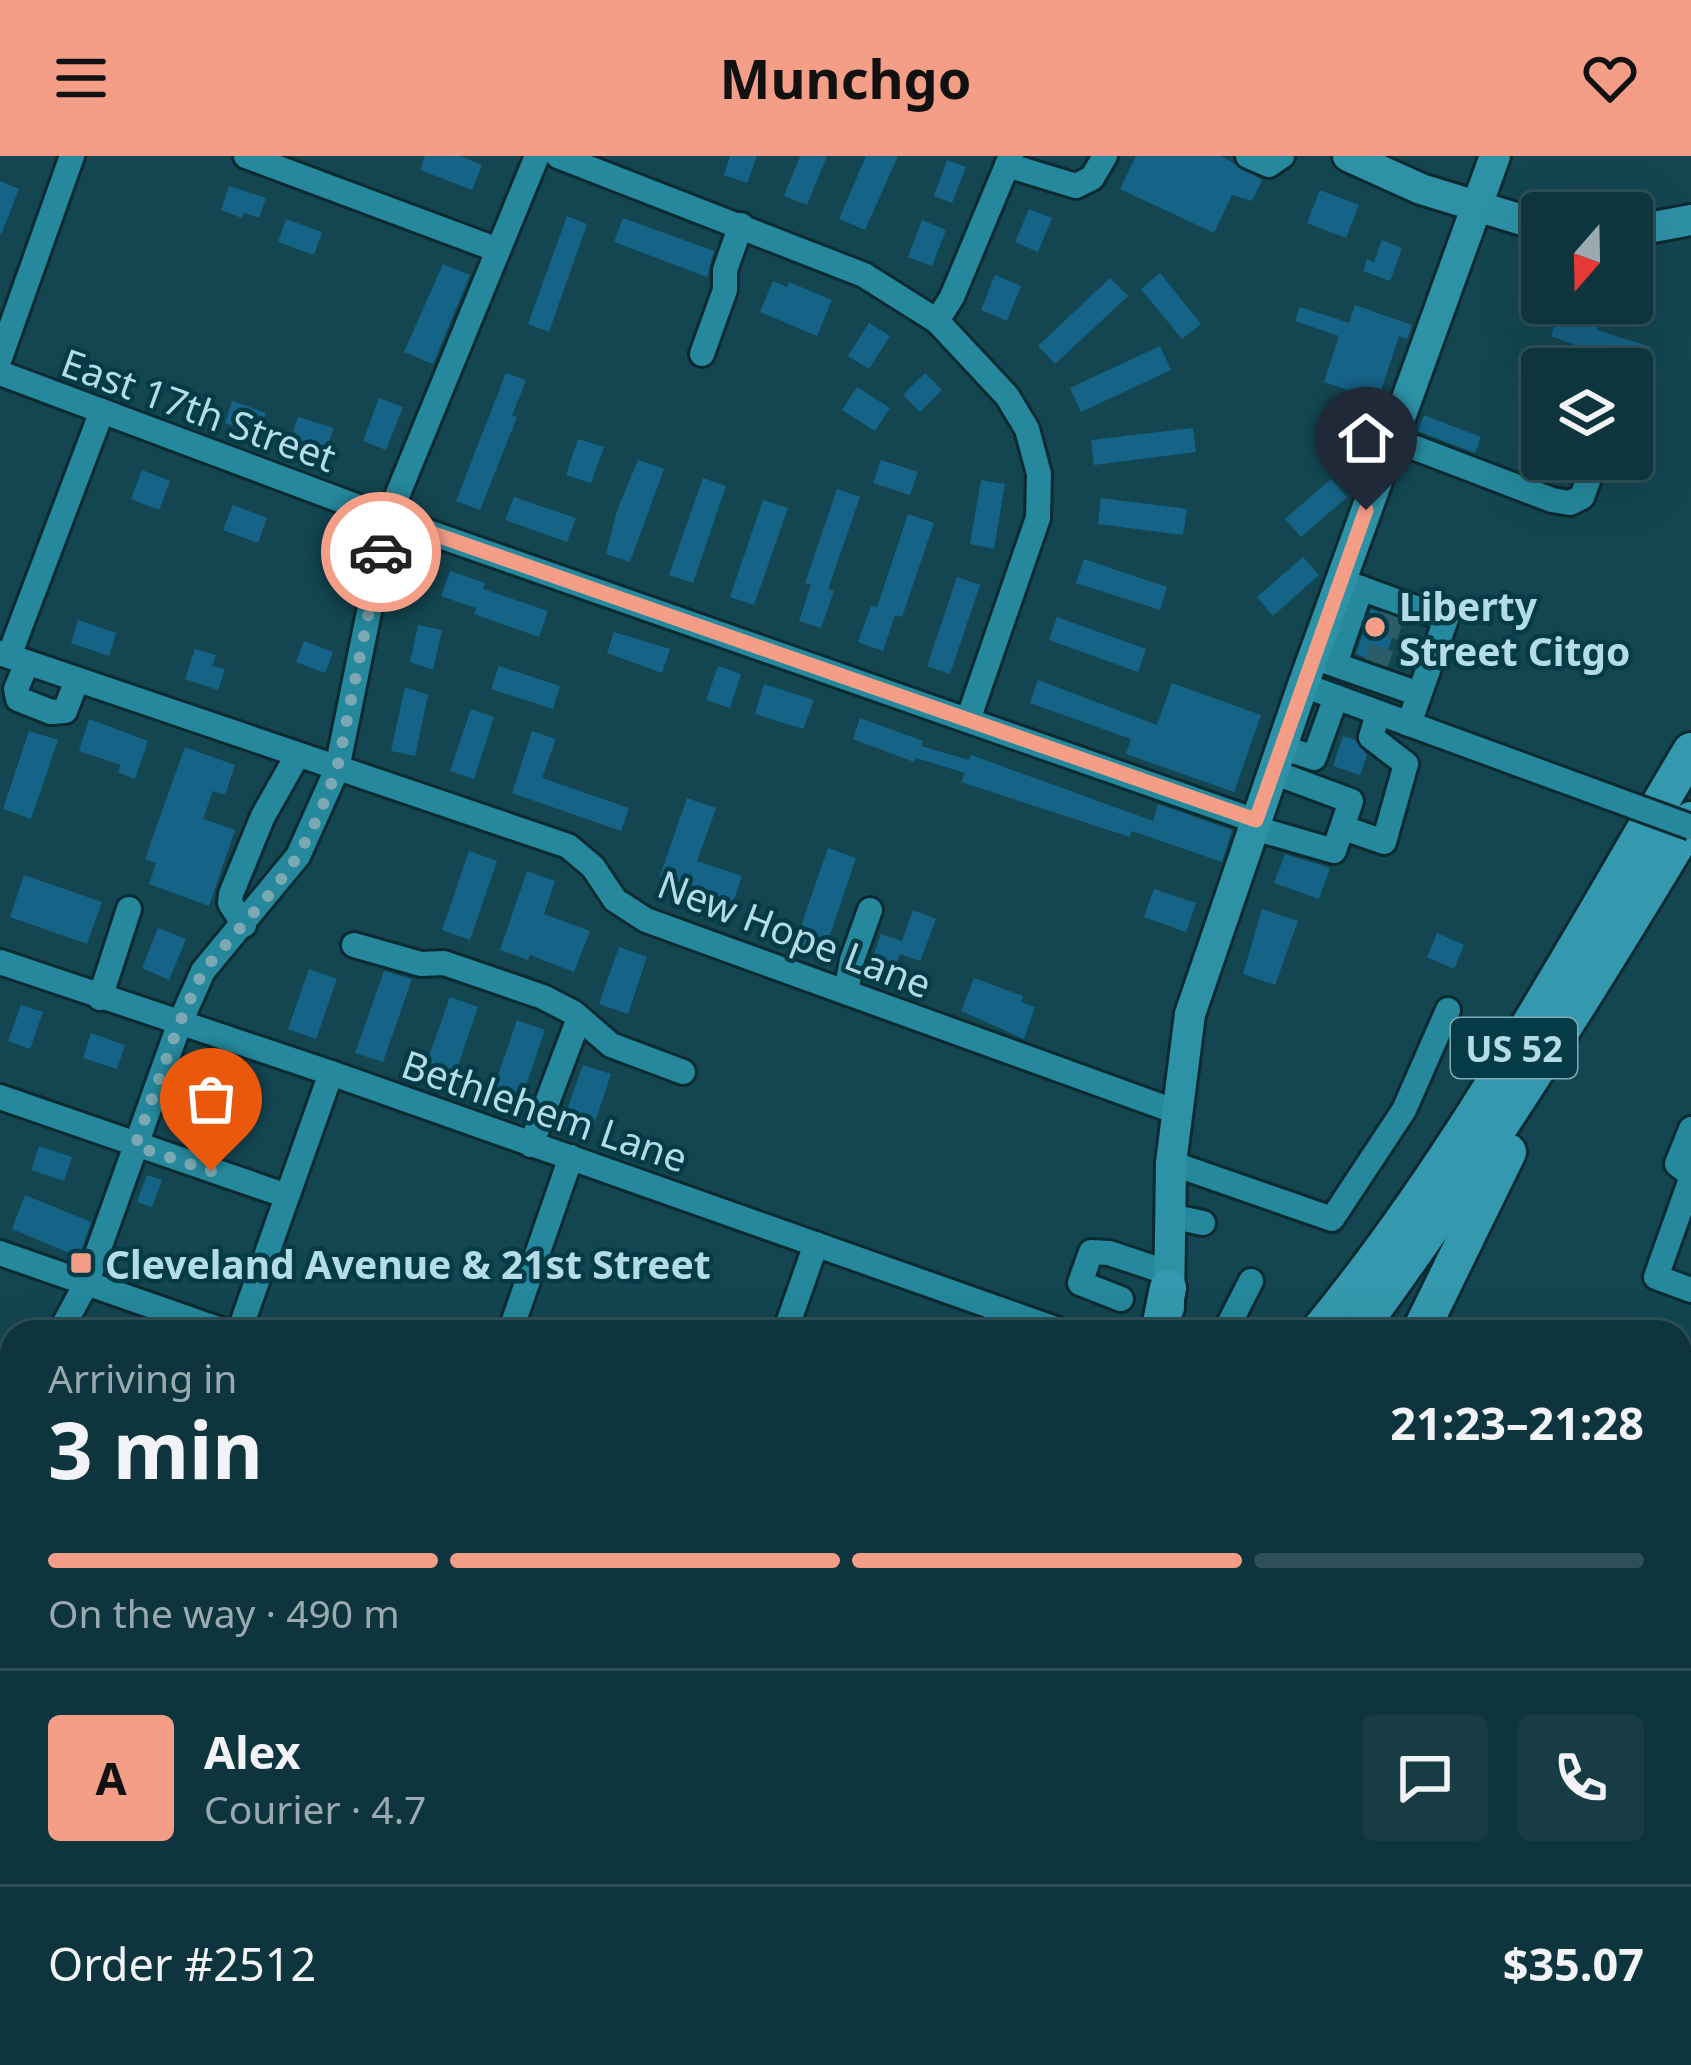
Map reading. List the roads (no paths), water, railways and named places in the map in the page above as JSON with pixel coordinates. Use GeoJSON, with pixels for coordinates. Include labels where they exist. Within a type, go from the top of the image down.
{"type":"FeatureCollection","features":[{"type":"Feature","properties":{"kind":"highway","name":"US 52"},"geometry":{"type":"LineString","coordinates":[[1327,1320],[1390,1237],[1495,1080],[1691,751]]}},
{"type":"Feature","properties":{"kind":"highway","name":"US 52"},"geometry":{"type":"LineString","coordinates":[[1366,1320],[1443,1216],[1561,1037],[1691,823]]}},
{"type":"Feature","properties":{"kind":"highway"},"geometry":{"type":"LineString","coordinates":[[1426,1320],[1561,1037]]}},
{"type":"Feature","properties":{"kind":"highway"},"geometry":{"type":"LineString","coordinates":[[1161,1320],[1168,1281]]}},
{"type":"Feature","properties":{"kind":"main road"},"geometry":{"type":"LineString","coordinates":[[1348,156],[1420,189],[1521,220]]}},
{"type":"Feature","properties":{"kind":"main road"},"geometry":{"type":"LineString","coordinates":[[1169,1320],[1171,1163],[1190,1014],[1277,760],[1317,669],[1351,612],[1392,439],[1495,156]]}},
{"type":"Feature","properties":{"kind":"main road"},"geometry":{"type":"LineString","coordinates":[[1653,227],[1691,220]]}},
{"type":"Feature","properties":{"kind":"street"},"geometry":{"type":"LineString","coordinates":[[0,358],[72,156]]}},
{"type":"Feature","properties":{"kind":"street"},"geometry":{"type":"LineString","coordinates":[[246,156],[498,250]]}},
{"type":"Feature","properties":{"kind":"street"},"geometry":{"type":"LineString","coordinates":[[66,1320],[87,1282],[179,1024],[203,971],[298,856],[337,769],[388,518],[537,156]]}},
{"type":"Feature","properties":{"kind":"street"},"geometry":{"type":"LineString","coordinates":[[558,156],[864,275],[937,321],[1007,396],[1027,429],[1039,474],[1039,518],[968,721]]}},
{"type":"Feature","properties":{"kind":"street"},"geometry":{"type":"LineString","coordinates":[[937,321],[952,297],[1009,160],[1076,186],[1092,178],[1105,156]]}},
{"type":"Feature","properties":{"kind":"street"},"geometry":{"type":"LineString","coordinates":[[1248,156],[1268,166],[1282,156]]}},
{"type":"Feature","properties":{"kind":"street"},"geometry":{"type":"LineString","coordinates":[[702,354],[741,225]]}},
{"type":"Feature","properties":{"kind":"street","name":"East 17th Street"},"geometry":{"type":"LineString","coordinates":[[0,373],[388,518],[1334,851],[1344,828]]}},
{"type":"Feature","properties":{"kind":"street"},"geometry":{"type":"LineString","coordinates":[[77,680],[65,711],[51,712],[18,699],[12,658],[102,411]]}},
{"type":"Feature","properties":{"kind":"street"},"geometry":{"type":"LineString","coordinates":[[1392,439],[1552,500],[1570,503],[1582,497],[1588,480]]}},
{"type":"Feature","properties":{"kind":"street"},"geometry":{"type":"LineString","coordinates":[[1317,669],[1351,612],[1396,606],[1446,619],[1409,724]]}},
{"type":"Feature","properties":{"kind":"street","name":"New Hope Lane"},"geometry":{"type":"LineString","coordinates":[[12,658],[568,846],[593,867],[615,900],[646,920],[1177,1112]]}},
{"type":"Feature","properties":{"kind":"street"},"geometry":{"type":"LineString","coordinates":[[1317,669],[1369,674],[1419,694]]}},
{"type":"Feature","properties":{"kind":"street"},"geometry":{"type":"LineString","coordinates":[[1277,760],[1351,801],[1344,828],[1384,842],[1406,764],[1374,725],[1339,707],[1317,669]]}},
{"type":"Feature","properties":{"kind":"street"},"geometry":{"type":"LineString","coordinates":[[1277,760],[1314,758],[1339,707],[1369,674]]}},
{"type":"Feature","properties":{"kind":"street"},"geometry":{"type":"LineString","coordinates":[[1374,725],[1409,724],[1691,823]]}},
{"type":"Feature","properties":{"kind":"street"},"geometry":{"type":"LineString","coordinates":[[244,925],[230,903],[231,894],[263,816],[297,756]]}},
{"type":"Feature","properties":{"kind":"street"},"geometry":{"type":"LineString","coordinates":[[100,998],[129,909]]}},
{"type":"Feature","properties":{"kind":"street"},"geometry":{"type":"LineString","coordinates":[[847,992],[852,960],[870,910]]}},
{"type":"Feature","properties":{"kind":"street"},"geometry":{"type":"LineString","coordinates":[[354,945],[421,964],[444,963],[543,998],[579,1018],[611,1045],[683,1072]]}},
{"type":"Feature","properties":{"kind":"street","name":"Bethlehem Lane"},"geometry":{"type":"LineString","coordinates":[[0,962],[332,1073],[1030,1320]]}},
{"type":"Feature","properties":{"kind":"street"},"geometry":{"type":"LineString","coordinates":[[1171,1163],[1332,1220],[1404,1110],[1448,1010]]}},
{"type":"Feature","properties":{"kind":"street"},"geometry":{"type":"LineString","coordinates":[[531,1145],[579,1018]]}},
{"type":"Feature","properties":{"kind":"street"},"geometry":{"type":"LineString","coordinates":[[243,1320],[332,1073]]}},
{"type":"Feature","properties":{"kind":"street"},"geometry":{"type":"LineString","coordinates":[[0,1097],[287,1196]]}},
{"type":"Feature","properties":{"kind":"street"},"geometry":{"type":"LineString","coordinates":[[1691,1129],[1677,1164],[1691,1177],[1656,1277],[1691,1290]]}},
{"type":"Feature","properties":{"kind":"street"},"geometry":{"type":"LineString","coordinates":[[514,1320],[571,1157]]}},
{"type":"Feature","properties":{"kind":"street"},"geometry":{"type":"LineString","coordinates":[[1170,1216],[1203,1223]]}},
{"type":"Feature","properties":{"kind":"street"},"geometry":{"type":"LineString","coordinates":[[789,1320],[816,1244]]}},
{"type":"Feature","properties":{"kind":"street"},"geometry":{"type":"LineString","coordinates":[[1120,1299],[1080,1283],[1090,1252],[1109,1253],[1168,1281]]}},
{"type":"Feature","properties":{"kind":"street"},"geometry":{"type":"LineString","coordinates":[[0,1253],[193,1320]]}},
{"type":"Feature","properties":{"kind":"street"},"geometry":{"type":"LineString","coordinates":[[1232,1320],[1251,1281]]}},
{"type":"Feature","properties":{"kind":"tunnel"},"geometry":{"type":"LineString","coordinates":[[1374,670],[1394,611]]}},
{"type":"Feature","properties":{"kind":"place","name":"Liberty Street Citgo"},"geometry":{"type":"Point","coordinates":[1375,627]}},
{"type":"Feature","properties":{"kind":"place","name":"Cleveland Avenue & 21st Street"},"geometry":{"type":"Point","coordinates":[81,1263]}}]}
